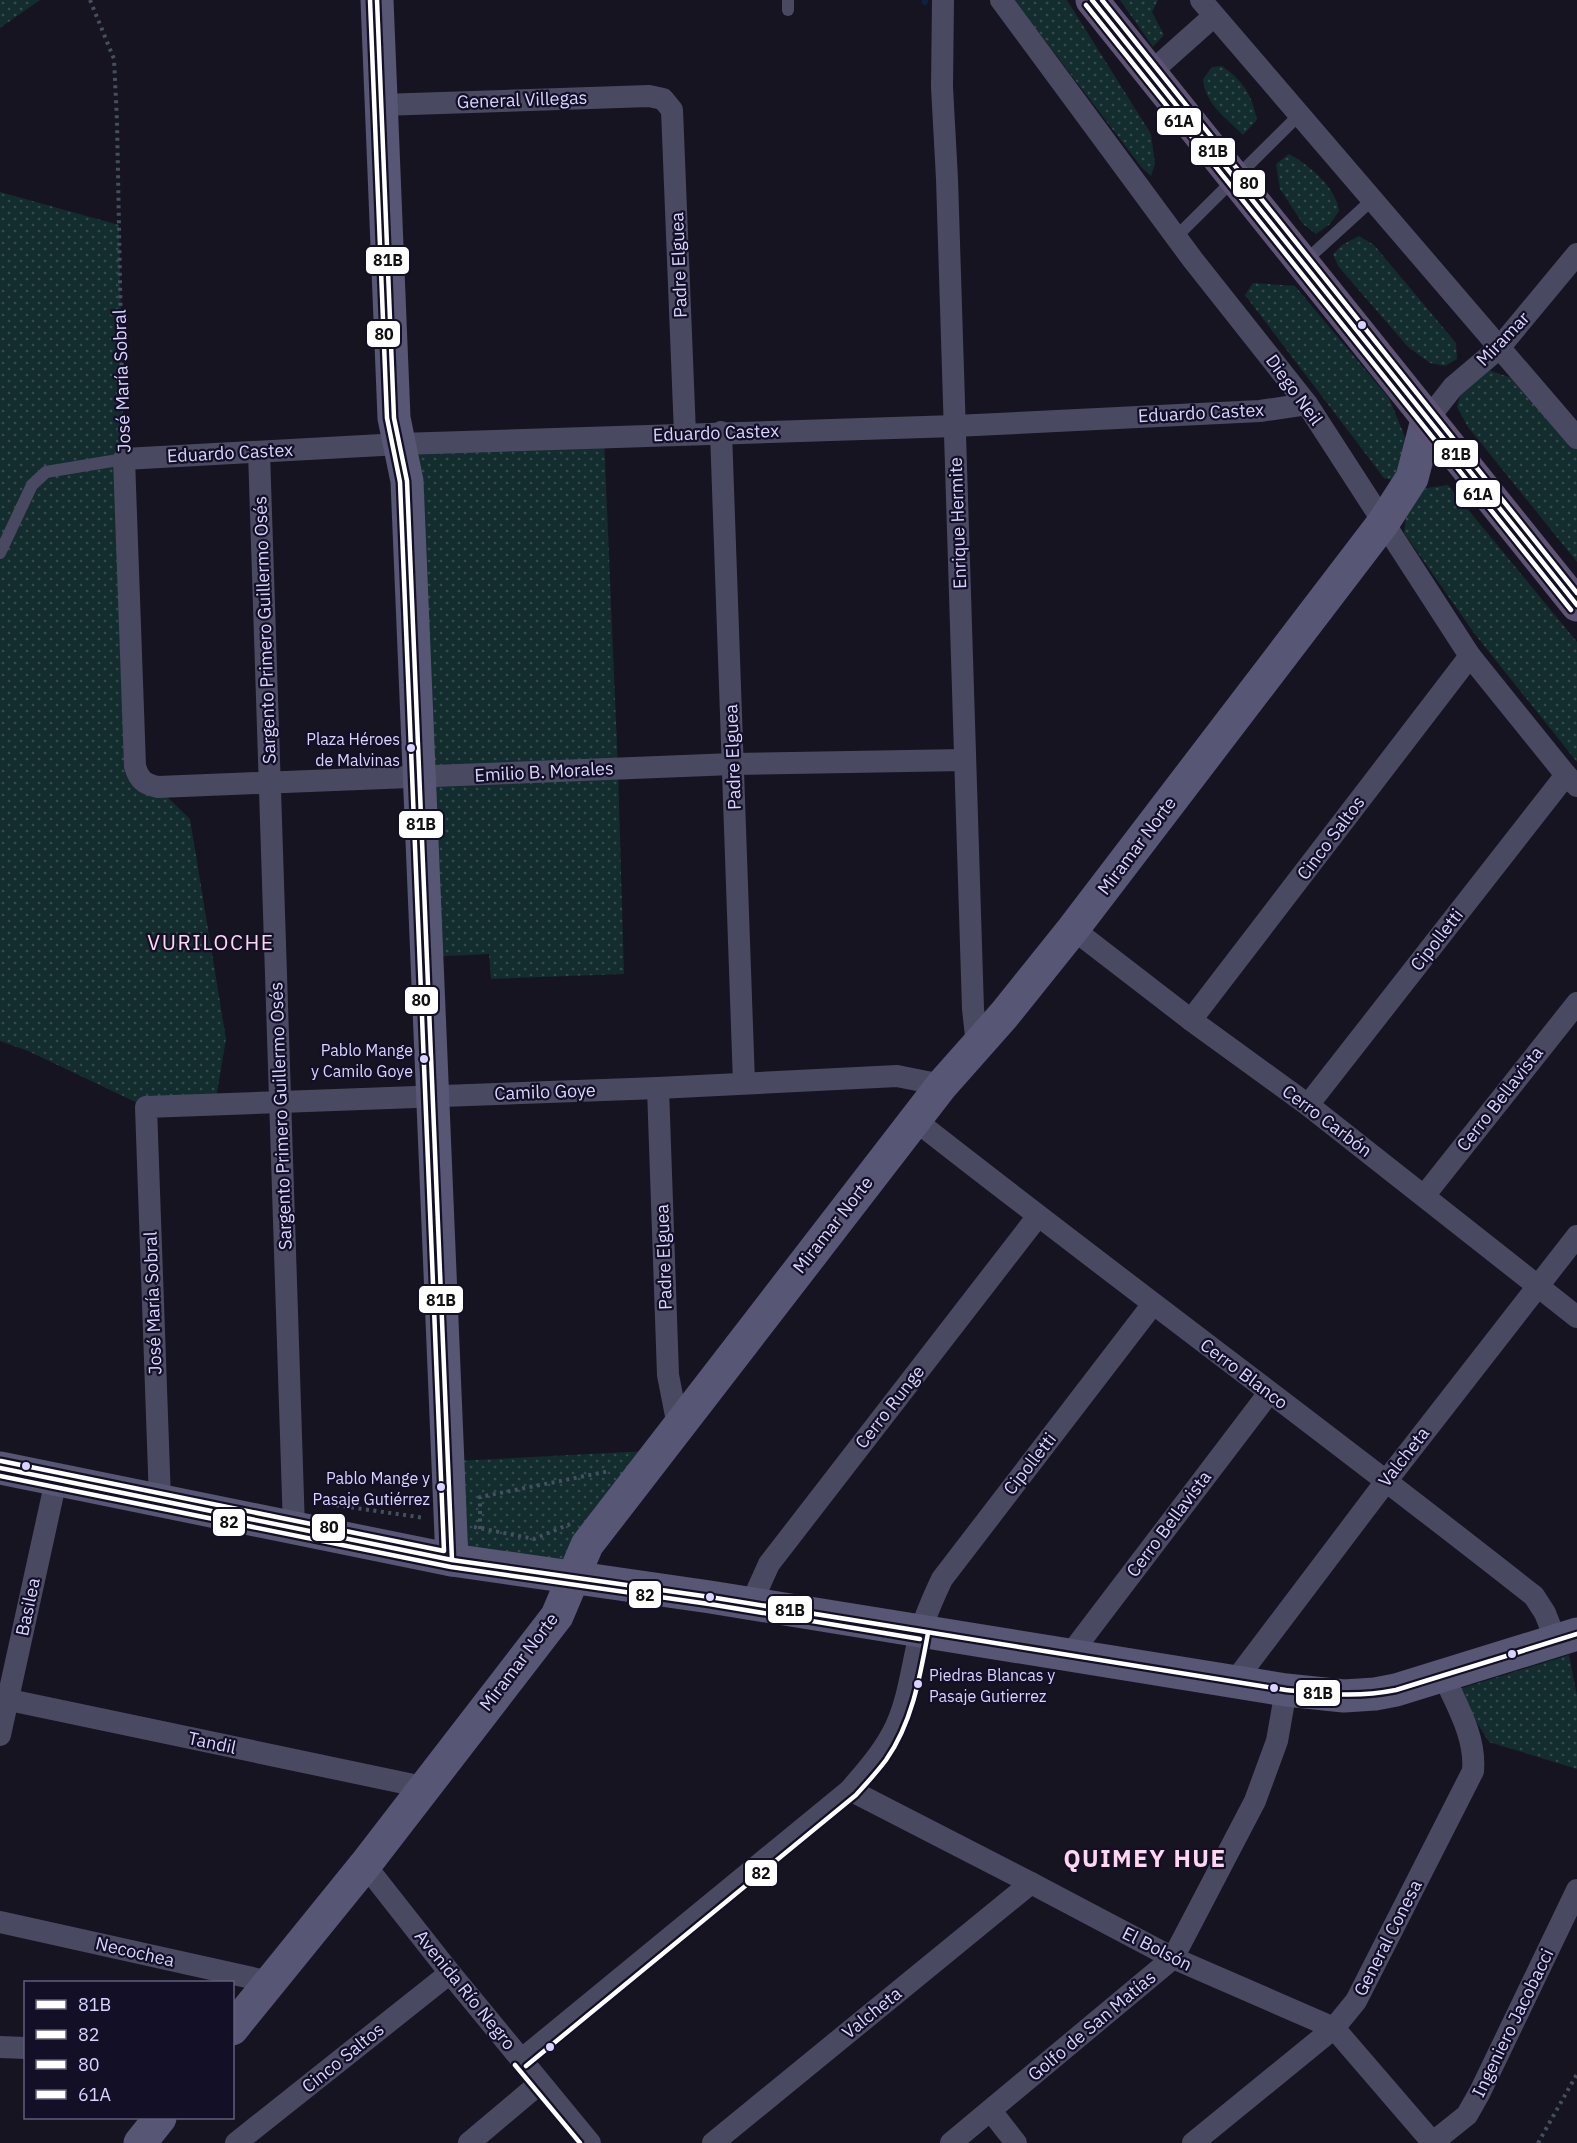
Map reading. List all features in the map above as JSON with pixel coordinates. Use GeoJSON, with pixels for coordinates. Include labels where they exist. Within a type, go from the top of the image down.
{"type":"FeatureCollection","features":[{"type":"Feature","properties":{"kind":"main road"},"geometry":{"type":"LineString","coordinates":[[1092,0],[1577,605]]}},
{"type":"Feature","properties":{"kind":"street"},"geometry":{"type":"LineString","coordinates":[[377,0],[394,418],[407,481],[452,1560]]}},
{"type":"Feature","properties":{"kind":"street","name":"Enrique Hermite"},"geometry":{"type":"LineString","coordinates":[[943,0],[942,87],[973,1009],[977,1045]]}},
{"type":"Feature","properties":{"kind":"street","name":"Diego Neil"},"geometry":{"type":"LineString","coordinates":[[1001,0],[1176,237],[1307,404],[1470,656],[1572,780]]}},
{"type":"Feature","properties":{"kind":"street"},"geometry":{"type":"LineString","coordinates":[[1150,73],[1208,8],[1577,438]]}},
{"type":"Feature","properties":{"kind":"street","name":"General Villegas"},"geometry":{"type":"LineString","coordinates":[[381,105],[649,96],[663,99]]}},
{"type":"Feature","properties":{"kind":"street","name":"Padre Elguea"},"geometry":{"type":"LineString","coordinates":[[663,99],[672,110],[686,434]]}},
{"type":"Feature","properties":{"kind":"street","name":"Miramar"},"geometry":{"type":"LineString","coordinates":[[1427,420],[1453,387],[1499,348],[1577,254]]}},
{"type":"Feature","properties":{"kind":"street","name":"Eduardo Castex"},"geometry":{"type":"LineString","coordinates":[[124,459],[400,444],[955,426],[1260,411],[1307,404]]}},
{"type":"Feature","properties":{"kind":"street","name":"Miramar Norte"},"geometry":{"type":"LineString","coordinates":[[234,2027],[365,1864],[557,1616],[587,1545],[942,1085],[1004,1015],[1073,929],[1383,523],[1412,478],[1427,420]]}},
{"type":"Feature","properties":{"kind":"street","name":"Padre Elguea"},"geometry":{"type":"LineString","coordinates":[[721,432],[744,1083]]}},
{"type":"Feature","properties":{"kind":"street","name":"Sargento Primero Guillermo Osés"},"geometry":{"type":"LineString","coordinates":[[259,452],[294,1528]]}},
{"type":"Feature","properties":{"kind":"street","name":"José María Sobral"},"geometry":{"type":"LineString","coordinates":[[124,459],[135,766]]}},
{"type":"Feature","properties":{"kind":"street","name":"Cinco Saltos"},"geometry":{"type":"LineString","coordinates":[[1191,1020],[1470,656]]}},
{"type":"Feature","properties":{"kind":"street","name":"Emilio B. Morales"},"geometry":{"type":"LineString","coordinates":[[135,766],[138,777],[146,785],[158,787],[733,764],[965,760]]}},
{"type":"Feature","properties":{"kind":"street","name":"Cipolletti"},"geometry":{"type":"LineString","coordinates":[[1308,1105],[1572,780]]}},
{"type":"Feature","properties":{"kind":"street","name":"Cerro Carbón"},"geometry":{"type":"LineString","coordinates":[[1073,929],[1191,1020],[1308,1105],[1577,1317]]}},
{"type":"Feature","properties":{"kind":"street","name":"Cerro Bellavista"},"geometry":{"type":"LineString","coordinates":[[1424,1196],[1577,1003]]}},
{"type":"Feature","properties":{"kind":"street","name":"Camilo Goye"},"geometry":{"type":"LineString","coordinates":[[146,1107],[658,1088],[897,1076],[942,1085]]}},
{"type":"Feature","properties":{"kind":"street","name":"Padre Elguea"},"geometry":{"type":"LineString","coordinates":[[658,1088],[668,1375],[678,1426]]}},
{"type":"Feature","properties":{"kind":"street","name":"José María Sobral"},"geometry":{"type":"LineString","coordinates":[[146,1107],[160,1500]]}},
{"type":"Feature","properties":{"kind":"street","name":"Cerro Blanco"},"geometry":{"type":"LineString","coordinates":[[915,1120],[1534,1596],[1566,1638]]}},
{"type":"Feature","properties":{"kind":"street","name":"Cerro Runge"},"geometry":{"type":"LineString","coordinates":[[751,1604],[770,1564],[1038,1216]]}},
{"type":"Feature","properties":{"kind":"street","name":"Valcheta"},"geometry":{"type":"LineString","coordinates":[[1235,1681],[1386,1480],[1577,1236]]}},
{"type":"Feature","properties":{"kind":"street","name":"Cipolletti"},"geometry":{"type":"LineString","coordinates":[[521,2060],[850,1790],[880,1754],[896,1726],[911,1683],[921,1632],[932,1599],[942,1579],[1153,1304]]}},
{"type":"Feature","properties":{"kind":"street","name":"Cerro Bellavista"},"geometry":{"type":"LineString","coordinates":[[1068,1656],[1269,1393]]}},
{"type":"Feature","properties":{"kind":"street"},"geometry":{"type":"LineString","coordinates":[[0,1468],[452,1560],[574,1576],[1068,1656],[1344,1696],[1375,1694],[1406,1688],[1566,1638]]}},
{"type":"Feature","properties":{"kind":"street","name":"Basilea"},"geometry":{"type":"LineString","coordinates":[[0,1735],[4,1699],[56,1480]]}},
{"type":"Feature","properties":{"kind":"street","name":"General Conesa"},"geometry":{"type":"LineString","coordinates":[[1193,2143],[1334,2028],[1356,2001],[1473,1771],[1472,1743],[1444,1677]]}},
{"type":"Feature","properties":{"kind":"street","name":"Golfo de San Matías"},"geometry":{"type":"LineString","coordinates":[[951,2143],[1173,1958],[1256,1801],[1277,1741],[1286,1689]]}},
{"type":"Feature","properties":{"kind":"street","name":"Tandil"},"geometry":{"type":"LineString","coordinates":[[4,1699],[423,1787]]}},
{"type":"Feature","properties":{"kind":"street","name":"El Bolsón"},"geometry":{"type":"LineString","coordinates":[[850,1790],[1173,1958],[1334,2028],[1433,2143]]}},
{"type":"Feature","properties":{"kind":"street","name":"Avenida Río Negro"},"geometry":{"type":"LineString","coordinates":[[365,1864],[450,1973],[590,2143]]}},
{"type":"Feature","properties":{"kind":"street","name":"Valcheta"},"geometry":{"type":"LineString","coordinates":[[713,2143],[1031,1883]]}},
{"type":"Feature","properties":{"kind":"street","name":"Ingeniero Jacobacci"},"geometry":{"type":"LineString","coordinates":[[1433,2143],[1467,2115],[1577,1890]]}},
{"type":"Feature","properties":{"kind":"street","name":"Necochea"},"geometry":{"type":"LineString","coordinates":[[0,1922],[270,1982]]}},
{"type":"Feature","properties":{"kind":"street","name":"Cinco Saltos"},"geometry":{"type":"LineString","coordinates":[[236,2143],[450,1973]]}},
{"type":"Feature","properties":{"kind":"street"},"geometry":{"type":"LineString","coordinates":[[0,2047],[24,2048]]}},
{"type":"Feature","properties":{"kind":"street"},"geometry":{"type":"LineString","coordinates":[[469,2143],[540,2083]]}},
{"type":"Feature","properties":{"kind":"street"},"geometry":{"type":"LineString","coordinates":[[991,2111],[1016,2143]]}},
{"type":"Feature","properties":{"kind":"street"},"geometry":{"type":"LineString","coordinates":[[140,2143],[159,2119]]}},
{"type":"Feature","properties":{"kind":"lane"},"geometry":{"type":"LineString","coordinates":[[1176,237],[1299,115]]}},
{"type":"Feature","properties":{"kind":"lane"},"geometry":{"type":"LineString","coordinates":[[1302,264],[1372,200]]}},
{"type":"Feature","properties":{"kind":"lane"},"geometry":{"type":"LineString","coordinates":[[0,553],[32,485],[45,472],[124,459]]}},
{"type":"Feature","properties":{"kind":"path","name":"José María Sobral"},"geometry":{"type":"LineString","coordinates":[[90,0],[114,59],[124,459]]}},
{"type":"Feature","properties":{"kind":"path"},"geometry":{"type":"LineString","coordinates":[[573,1522],[534,1539],[480,1529],[480,1497],[614,1471],[607,1479]]}},
{"type":"Feature","properties":{"kind":"path"},"geometry":{"type":"LineString","coordinates":[[1538,2143],[1577,2074]]}},
{"type":"Feature","properties":{"kind":"green space"},"geometry":{"type":"Polygon","coordinates":[[[0,0],[40,0],[0,28],[0,0]]]}},
{"type":"Feature","properties":{"kind":"green space"},"geometry":{"type":"Polygon","coordinates":[[[1014,0],[1067,0],[1151,134],[1155,164],[1151,176],[1142,168],[1014,0]]]}},
{"type":"Feature","properties":{"kind":"green space"},"geometry":{"type":"Polygon","coordinates":[[[1120,0],[1158,0],[1152,12],[1164,35],[1153,47],[1120,0]]]}},
{"type":"Feature","properties":{"kind":"green space"},"geometry":{"type":"Polygon","coordinates":[[[1222,66],[1246,89],[1255,111],[1257,120],[1243,135],[1217,110],[1205,88],[1203,79],[1212,67],[1222,66]]]}},
{"type":"Feature","properties":{"kind":"green space"},"geometry":{"type":"Polygon","coordinates":[[[1289,154],[1305,164],[1327,185],[1337,202],[1339,211],[1330,224],[1316,234],[1303,224],[1280,189],[1276,164],[1289,154]]]}},
{"type":"Feature","properties":{"kind":"green space"},"geometry":{"type":"Polygon","coordinates":[[[0,192],[119,225],[124,459],[135,766],[190,819],[226,1039],[215,1104],[146,1107],[28,1051],[0,1041],[0,192]]]}},
{"type":"Feature","properties":{"kind":"green space"},"geometry":{"type":"Polygon","coordinates":[[[1359,236],[1374,245],[1456,343],[1457,359],[1445,366],[1430,363],[1408,347],[1338,266],[1333,254],[1342,245],[1359,236]]]}},
{"type":"Feature","properties":{"kind":"green space"},"geometry":{"type":"Polygon","coordinates":[[[1253,283],[1295,286],[1389,398],[1405,437],[1403,465],[1397,481],[1384,478],[1245,295],[1253,283]]]}},
{"type":"Feature","properties":{"kind":"green space"},"geometry":{"type":"Polygon","coordinates":[[[1485,369],[1518,380],[1577,449],[1577,562],[1468,427],[1457,407],[1462,387],[1485,369]]]}},
{"type":"Feature","properties":{"kind":"green space","name":"Plaza Héroes de Malvinas"},"geometry":{"type":"Polygon","coordinates":[[[604,437],[624,974],[491,979],[489,954],[427,957],[400,444],[604,437]]]}},
{"type":"Feature","properties":{"kind":"green space"},"geometry":{"type":"Polygon","coordinates":[[[1448,485],[1577,642],[1577,762],[1474,633],[1404,533],[1407,507],[1426,488],[1448,485]]]}},
{"type":"Feature","properties":{"kind":"green space"},"geometry":{"type":"Polygon","coordinates":[[[647,1451],[570,1570],[458,1554],[455,1461],[647,1451]]]}},
{"type":"Feature","properties":{"kind":"green space"},"geometry":{"type":"Polygon","coordinates":[[[1569,1655],[1577,1696],[1577,1769],[1489,1742],[1456,1690],[1569,1655]]]}},
{"type":"Feature","properties":{"kind":"transit line","name":"80"},"geometry":{"type":"LineString","coordinates":[[1,1461],[444,1551],[400,482],[387,418],[370,0]]}},
{"type":"Feature","properties":{"kind":"transit line","name":"81B"},"geometry":{"type":"LineString","coordinates":[[377,0],[394,418],[407,481],[452,1560]]}},
{"type":"Feature","properties":{"kind":"transit line","name":"81B"},"geometry":{"type":"LineString","coordinates":[[1092,0],[1577,605]]}},
{"type":"Feature","properties":{"kind":"transit line","name":"80"},"geometry":{"type":"LineString","coordinates":[[1102,0],[1577,593]]}},
{"type":"Feature","properties":{"kind":"transit line","name":"61A"},"geometry":{"type":"LineString","coordinates":[[1086,5],[1571,610]]}},
{"type":"Feature","properties":{"kind":"transit line","name":"81B"},"geometry":{"type":"LineString","coordinates":[[0,1468],[452,1560],[710,1597],[1286,1690],[1354,1695],[1396,1690],[1577,1634]]}},
{"type":"Feature","properties":{"kind":"transit line","name":"82"},"geometry":{"type":"LineString","coordinates":[[0,1476],[451,1567],[709,1604],[920,1639]]}},
{"type":"Feature","properties":{"kind":"transit line","name":"82"},"geometry":{"type":"LineString","coordinates":[[526,2066],[856,1795],[886,1760],[902,1731],[914,1699],[928,1633]]}},
{"type":"Feature","properties":{"kind":"transit line","name":"82"},"geometry":{"type":"LineString","coordinates":[[515,2065],[580,2143]]}},
{"type":"Feature","properties":{"kind":"place","name":"Plaza Héroes de Malvinas"},"geometry":{"type":"Point","coordinates":[411,748]}},
{"type":"Feature","properties":{"kind":"place","name":"Pablo Mange y Camilo Goye"},"geometry":{"type":"Point","coordinates":[424,1059]}},
{"type":"Feature","properties":{"kind":"place","name":"Pablo Mange y Pasaje Gutiérrez"},"geometry":{"type":"Point","coordinates":[441,1487]}},
{"type":"Feature","properties":{"kind":"place","name":"Piedras Blancas y Pasaje Gutierrez"},"geometry":{"type":"Point","coordinates":[918,1684]}},
{"type":"Feature","properties":{"kind":"district","name":"VURILOCHE"},"geometry":{"type":"Point","coordinates":[211,943]}},
{"type":"Feature","properties":{"kind":"district","name":"QUIMEY HUE"},"geometry":{"type":"Point","coordinates":[1145,1859]}}]}
